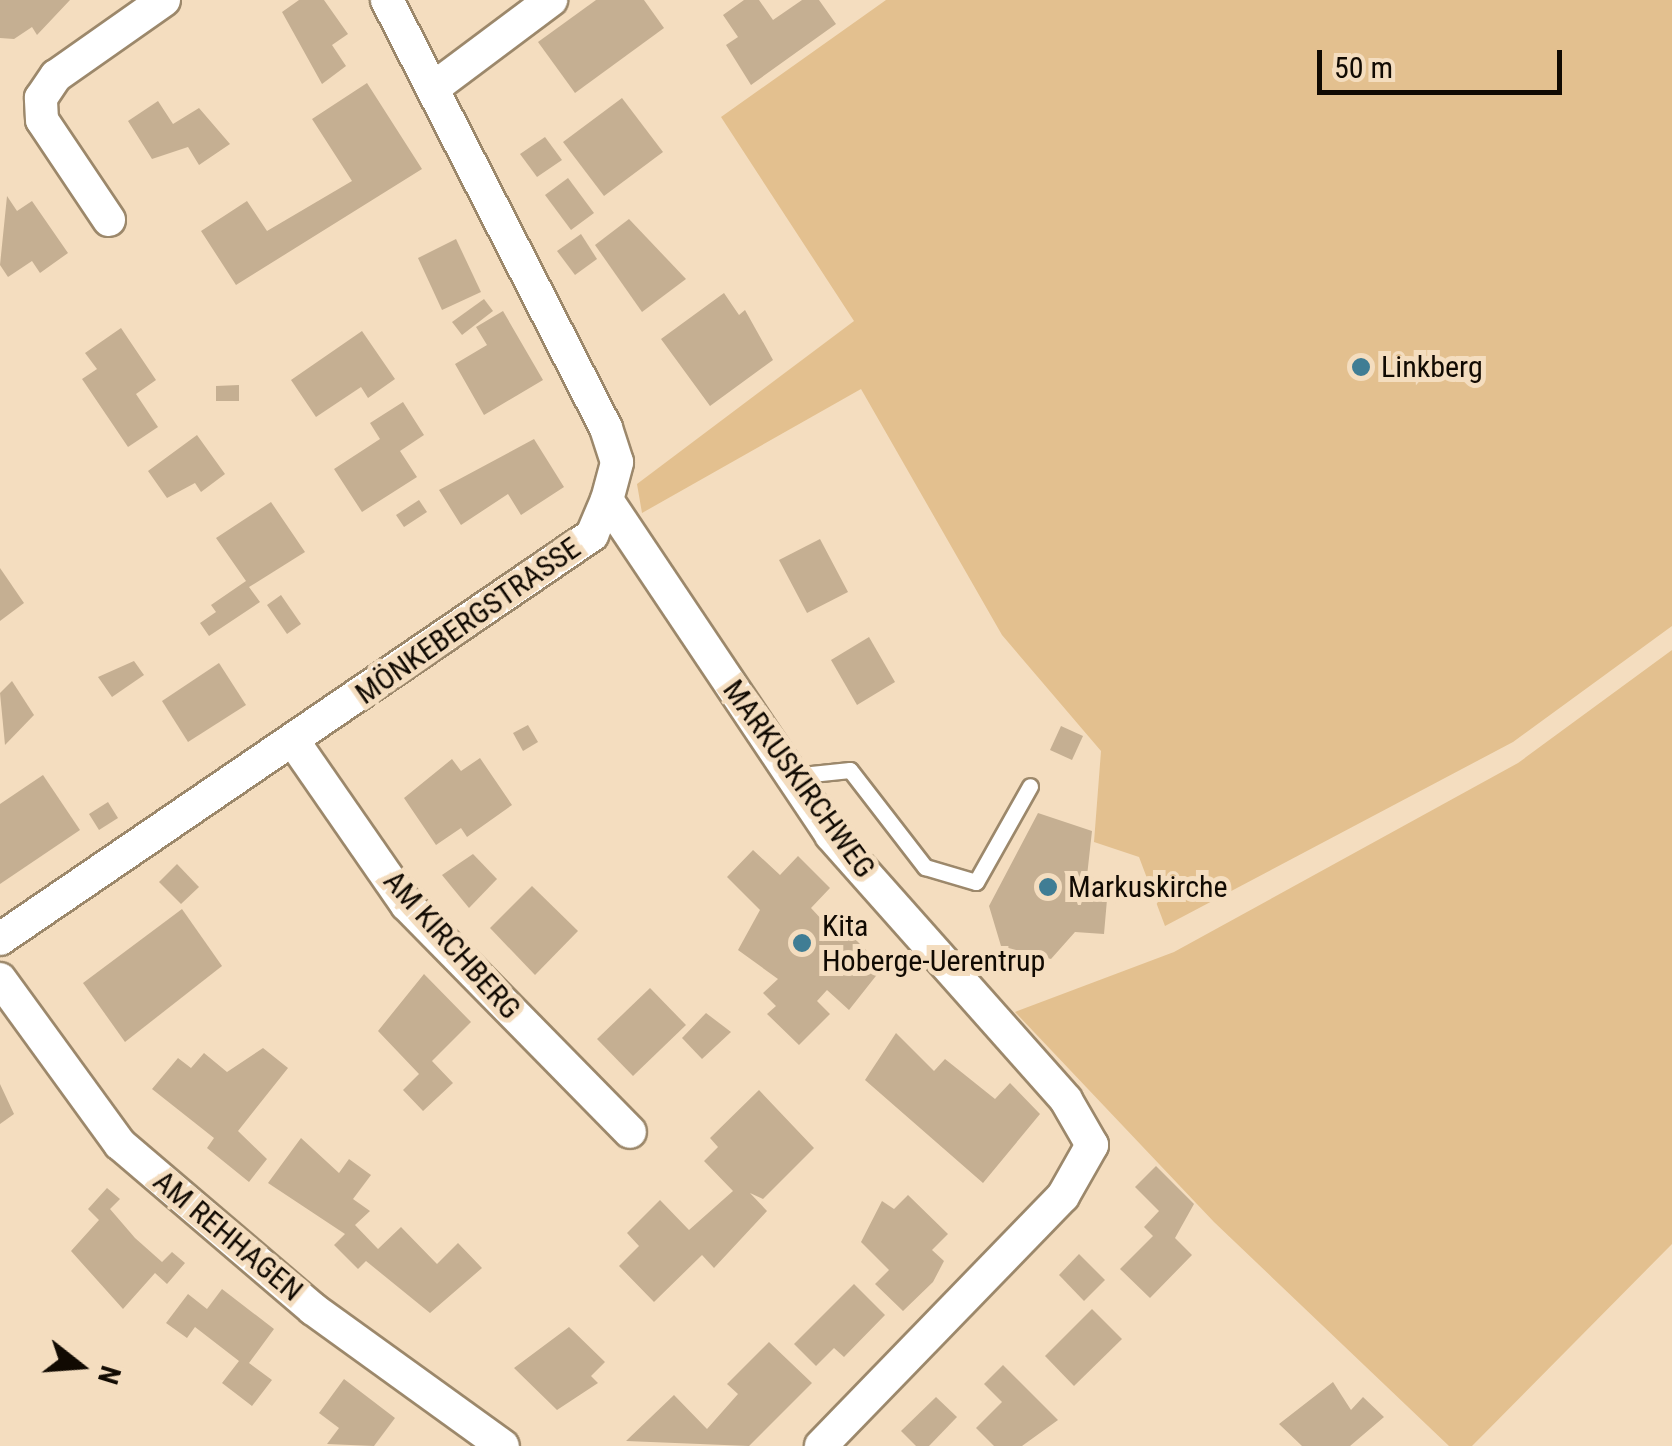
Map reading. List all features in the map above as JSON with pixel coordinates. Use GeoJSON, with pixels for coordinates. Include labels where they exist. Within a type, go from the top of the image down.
{"type":"FeatureCollection","features":[{"type":"Feature","properties":{"kind":"street"},"geometry":{"type":"LineString","coordinates":[[109,220],[42,120],[40,98],[56,76],[164,0]]}},
{"type":"Feature","properties":{"kind":"street","name":"MÖNKEBERGSTRASSE"},"geometry":{"type":"LineString","coordinates":[[0,938],[294,742],[592,535],[607,500],[617,462],[606,428],[436,86],[388,0]]}},
{"type":"Feature","properties":{"kind":"street"},"geometry":{"type":"LineString","coordinates":[[436,86],[551,0]]}},
{"type":"Feature","properties":{"kind":"street","name":"MARKUSKIRCHWEG"},"geometry":{"type":"LineString","coordinates":[[607,500],[831,835],[1066,1100],[1092,1145],[1064,1196],[821,1446]]}},
{"type":"Feature","properties":{"kind":"street","name":"AM KIRCHBERG"},"geometry":{"type":"LineString","coordinates":[[294,742],[408,905],[630,1132]]}},
{"type":"Feature","properties":{"kind":"street","name":"AM REHHAGEN"},"geometry":{"type":"LineString","coordinates":[[0,979],[120,1144],[313,1309],[503,1446]]}},
{"type":"Feature","properties":{"kind":"lane"},"geometry":{"type":"LineString","coordinates":[[792,776],[850,770],[925,867],[976,882],[1030,786]]}},
{"type":"Feature","properties":{"kind":"shaded area"},"geometry":{"type":"Polygon","coordinates":[[[886,0],[1672,0],[1672,626],[1513,742],[1165,926],[1139,857],[1094,842],[1101,751],[1002,635],[861,389],[642,513],[637,484],[854,321],[721,117],[886,0]]]}},
{"type":"Feature","properties":{"kind":"shaded area"},"geometry":{"type":"Polygon","coordinates":[[[1672,650],[1672,1244],[1472,1446],[1449,1446],[1214,1222],[1015,1012],[1174,952],[1518,763],[1672,650]]]}},
{"type":"Feature","properties":{"kind":"building"},"geometry":{"type":"Polygon","coordinates":[[[0,0],[70,0],[37,35],[32,27],[14,39],[0,38],[0,0]]]}},
{"type":"Feature","properties":{"kind":"building"},"geometry":{"type":"Polygon","coordinates":[[[299,0],[324,0],[348,34],[332,45],[346,66],[322,84],[282,12],[299,0]]]}},
{"type":"Feature","properties":{"kind":"building"},"geometry":{"type":"Polygon","coordinates":[[[596,0],[644,0],[664,28],[575,93],[538,42],[596,0]]]}},
{"type":"Feature","properties":{"kind":"building"},"geometry":{"type":"Polygon","coordinates":[[[744,0],[759,0],[773,20],[802,0],[819,0],[836,24],[751,85],[726,45],[738,37],[723,15],[744,0]]]}},
{"type":"Feature","properties":{"kind":"building"},"geometry":{"type":"Polygon","coordinates":[[[367,83],[422,169],[236,285],[201,231],[247,201],[267,231],[352,181],[312,119],[367,83]]]}},
{"type":"Feature","properties":{"kind":"building"},"geometry":{"type":"Polygon","coordinates":[[[622,98],[663,152],[604,196],[563,142],[622,98]]]}},
{"type":"Feature","properties":{"kind":"building"},"geometry":{"type":"Polygon","coordinates":[[[158,101],[173,124],[199,108],[230,144],[199,165],[188,147],[152,159],[128,121],[158,101]]]}},
{"type":"Feature","properties":{"kind":"building"},"geometry":{"type":"Polygon","coordinates":[[[545,137],[562,160],[537,177],[520,154],[545,137]]]}},
{"type":"Feature","properties":{"kind":"building"},"geometry":{"type":"Polygon","coordinates":[[[568,178],[594,213],[571,230],[545,195],[568,178]]]}},
{"type":"Feature","properties":{"kind":"building"},"geometry":{"type":"Polygon","coordinates":[[[7,196],[17,211],[32,201],[68,253],[40,273],[32,261],[8,277],[0,265],[7,196]]]}},
{"type":"Feature","properties":{"kind":"building"},"geometry":{"type":"Polygon","coordinates":[[[629,219],[686,279],[642,312],[595,245],[629,219]]]}},
{"type":"Feature","properties":{"kind":"building"},"geometry":{"type":"Polygon","coordinates":[[[581,234],[597,259],[575,275],[557,251],[581,234]]]}},
{"type":"Feature","properties":{"kind":"building"},"geometry":{"type":"Polygon","coordinates":[[[456,239],[481,292],[442,310],[418,258],[456,239]]]}},
{"type":"Feature","properties":{"kind":"building"},"geometry":{"type":"Polygon","coordinates":[[[724,293],[739,315],[745,310],[773,360],[710,406],[661,339],[724,293]]]}},
{"type":"Feature","properties":{"kind":"building"},"geometry":{"type":"Polygon","coordinates":[[[484,299],[493,311],[462,335],[452,322],[484,299]]]}},
{"type":"Feature","properties":{"kind":"building"},"geometry":{"type":"Polygon","coordinates":[[[503,311],[543,380],[484,415],[455,364],[487,345],[476,327],[503,311]]]}},
{"type":"Feature","properties":{"kind":"building"},"geometry":{"type":"Polygon","coordinates":[[[121,328],[156,380],[136,394],[158,427],[128,447],[82,379],[97,369],[85,353],[121,328]]]}},
{"type":"Feature","properties":{"kind":"building"},"geometry":{"type":"Polygon","coordinates":[[[362,331],[395,379],[368,398],[361,387],[316,417],[291,380],[362,331]]]}},
{"type":"Feature","properties":{"kind":"building"},"geometry":{"type":"Polygon","coordinates":[[[239,385],[239,401],[216,401],[216,386],[239,385]]]}},
{"type":"Feature","properties":{"kind":"building"},"geometry":{"type":"Polygon","coordinates":[[[403,402],[424,435],[400,451],[417,477],[362,512],[334,469],[380,439],[370,423],[403,402]]]}},
{"type":"Feature","properties":{"kind":"building"},"geometry":{"type":"Polygon","coordinates":[[[197,435],[225,474],[201,492],[195,483],[167,498],[148,471],[197,435]]]}},
{"type":"Feature","properties":{"kind":"building"},"geometry":{"type":"Polygon","coordinates":[[[534,439],[564,487],[521,515],[508,494],[461,525],[439,490],[534,439]]]}},
{"type":"Feature","properties":{"kind":"building"},"geometry":{"type":"Polygon","coordinates":[[[419,500],[427,512],[404,527],[396,515],[419,500]]]}},
{"type":"Feature","properties":{"kind":"building"},"geometry":{"type":"Polygon","coordinates":[[[271,502],[305,552],[249,587],[260,602],[209,636],[200,623],[216,612],[211,605],[246,581],[216,538],[271,502]]]}},
{"type":"Feature","properties":{"kind":"building"},"geometry":{"type":"Polygon","coordinates":[[[820,539],[848,592],[807,613],[779,560],[820,539]]]}},
{"type":"Feature","properties":{"kind":"building"},"geometry":{"type":"Polygon","coordinates":[[[0,568],[24,603],[0,621],[0,568]]]}},
{"type":"Feature","properties":{"kind":"building"},"geometry":{"type":"Polygon","coordinates":[[[281,595],[301,624],[287,634],[267,605],[281,595]]]}},
{"type":"Feature","properties":{"kind":"building"},"geometry":{"type":"Polygon","coordinates":[[[869,637],[895,682],[857,705],[831,660],[869,637]]]}},
{"type":"Feature","properties":{"kind":"building"},"geometry":{"type":"Polygon","coordinates":[[[134,661],[144,675],[112,697],[98,677],[134,661]]]}},
{"type":"Feature","properties":{"kind":"building"},"geometry":{"type":"Polygon","coordinates":[[[219,663],[246,705],[188,742],[162,701],[219,663]]]}},
{"type":"Feature","properties":{"kind":"building"},"geometry":{"type":"Polygon","coordinates":[[[12,681],[34,715],[5,745],[0,693],[12,681]]]}},
{"type":"Feature","properties":{"kind":"building"},"geometry":{"type":"Polygon","coordinates":[[[528,725],[538,742],[523,751],[513,733],[528,725]]]}},
{"type":"Feature","properties":{"kind":"building"},"geometry":{"type":"Polygon","coordinates":[[[1061,726],[1083,736],[1072,760],[1050,750],[1061,726]]]}},
{"type":"Feature","properties":{"kind":"building"},"geometry":{"type":"Polygon","coordinates":[[[480,758],[512,805],[467,837],[461,828],[436,845],[404,798],[452,759],[461,771],[480,758]]]}},
{"type":"Feature","properties":{"kind":"building"},"geometry":{"type":"Polygon","coordinates":[[[43,775],[80,830],[0,884],[0,804],[43,775]]]}},
{"type":"Feature","properties":{"kind":"building"},"geometry":{"type":"Polygon","coordinates":[[[108,802],[118,818],[99,830],[89,814],[108,802]]]}},
{"type":"Feature","properties":{"kind":"building","name":"Markuskirche"},"geometry":{"type":"Polygon","coordinates":[[[1038,813],[1092,831],[1086,885],[1108,888],[1104,934],[1075,932],[1051,959],[1001,946],[989,906],[1038,813]]]}},
{"type":"Feature","properties":{"kind":"building","name":"Kita Hoberge-Uerentrup"},"geometry":{"type":"Polygon","coordinates":[[[753,850],[780,875],[798,856],[830,888],[811,908],[824,922],[831,915],[883,967],[849,1010],[827,990],[817,1001],[830,1014],[799,1045],[767,1014],[776,1006],[763,993],[778,979],[738,950],[760,910],[727,877],[753,850]]]}},
{"type":"Feature","properties":{"kind":"building"},"geometry":{"type":"Polygon","coordinates":[[[473,854],[497,879],[469,908],[442,875],[473,854]]]}},
{"type":"Feature","properties":{"kind":"building"},"geometry":{"type":"Polygon","coordinates":[[[177,864],[199,887],[181,904],[159,882],[177,864]]]}},
{"type":"Feature","properties":{"kind":"building"},"geometry":{"type":"Polygon","coordinates":[[[532,886],[578,931],[535,975],[490,928],[532,886]]]}},
{"type":"Feature","properties":{"kind":"building"},"geometry":{"type":"Polygon","coordinates":[[[182,909],[222,966],[125,1042],[83,983],[182,909]]]}},
{"type":"Feature","properties":{"kind":"building"},"geometry":{"type":"Polygon","coordinates":[[[424,974],[471,1022],[432,1061],[453,1083],[423,1111],[403,1090],[419,1074],[378,1031],[424,974]]]}},
{"type":"Feature","properties":{"kind":"building"},"geometry":{"type":"Polygon","coordinates":[[[650,988],[686,1025],[633,1076],[597,1039],[650,988]]]}},
{"type":"Feature","properties":{"kind":"building"},"geometry":{"type":"Polygon","coordinates":[[[706,1013],[731,1032],[702,1059],[682,1038],[706,1013]]]}},
{"type":"Feature","properties":{"kind":"building"},"geometry":{"type":"Polygon","coordinates":[[[896,1033],[934,1071],[945,1059],[995,1099],[1010,1083],[1040,1114],[983,1183],[865,1080],[896,1033]]]}},
{"type":"Feature","properties":{"kind":"building"},"geometry":{"type":"Polygon","coordinates":[[[263,1048],[288,1068],[238,1131],[267,1159],[249,1182],[207,1148],[214,1138],[152,1089],[178,1058],[191,1068],[204,1053],[227,1072],[263,1048]]]}},
{"type":"Feature","properties":{"kind":"building"},"geometry":{"type":"Polygon","coordinates":[[[0,1084],[14,1114],[0,1124],[0,1084]]]}},
{"type":"Feature","properties":{"kind":"building"},"geometry":{"type":"Polygon","coordinates":[[[759,1090],[814,1148],[763,1199],[750,1193],[767,1211],[714,1268],[702,1255],[654,1302],[619,1266],[639,1246],[627,1233],[660,1200],[689,1230],[733,1191],[704,1161],[718,1147],[710,1138],[759,1090]]]}},
{"type":"Feature","properties":{"kind":"building"},"geometry":{"type":"Polygon","coordinates":[[[301,1138],[339,1173],[349,1159],[371,1175],[353,1199],[370,1211],[355,1225],[378,1249],[401,1227],[437,1264],[458,1243],[482,1268],[430,1313],[366,1261],[358,1269],[334,1245],[345,1234],[268,1183],[301,1138]]]}},
{"type":"Feature","properties":{"kind":"building"},"geometry":{"type":"Polygon","coordinates":[[[1156,1166],[1194,1204],[1175,1238],[1192,1255],[1150,1298],[1120,1269],[1153,1236],[1144,1227],[1159,1211],[1135,1187],[1156,1166]]]}},
{"type":"Feature","properties":{"kind":"building"},"geometry":{"type":"Polygon","coordinates":[[[107,1188],[120,1199],[110,1209],[135,1238],[162,1262],[172,1252],[185,1263],[167,1284],[155,1273],[123,1309],[71,1251],[99,1220],[88,1209],[107,1188]]]}},
{"type":"Feature","properties":{"kind":"building"},"geometry":{"type":"Polygon","coordinates":[[[908,1195],[948,1234],[932,1250],[944,1261],[933,1282],[903,1311],[875,1284],[889,1270],[861,1242],[882,1201],[894,1209],[908,1195]]]}},
{"type":"Feature","properties":{"kind":"building"},"geometry":{"type":"Polygon","coordinates":[[[1079,1254],[1105,1280],[1084,1301],[1059,1275],[1079,1254]]]}},
{"type":"Feature","properties":{"kind":"building"},"geometry":{"type":"Polygon","coordinates":[[[854,1284],[885,1315],[844,1357],[834,1348],[816,1366],[794,1344],[854,1284]]]}},
{"type":"Feature","properties":{"kind":"building"},"geometry":{"type":"Polygon","coordinates":[[[222,1289],[274,1329],[249,1363],[272,1380],[252,1406],[222,1383],[239,1361],[195,1327],[187,1338],[166,1323],[188,1294],[207,1309],[222,1289]]]}},
{"type":"Feature","properties":{"kind":"building"},"geometry":{"type":"Polygon","coordinates":[[[1092,1309],[1122,1339],[1074,1386],[1045,1356],[1092,1309]]]}},
{"type":"Feature","properties":{"kind":"building"},"geometry":{"type":"Polygon","coordinates":[[[569,1327],[605,1362],[591,1376],[598,1383],[557,1410],[514,1368],[569,1327]]]}},
{"type":"Feature","properties":{"kind":"building"},"geometry":{"type":"Polygon","coordinates":[[[769,1342],[812,1383],[749,1446],[626,1441],[674,1395],[707,1429],[738,1394],[727,1384],[769,1342]]]}},
{"type":"Feature","properties":{"kind":"building"},"geometry":{"type":"Polygon","coordinates":[[[1003,1365],[1058,1420],[1022,1446],[994,1446],[976,1428],[1002,1402],[984,1384],[1003,1365]]]}},
{"type":"Feature","properties":{"kind":"building"},"geometry":{"type":"Polygon","coordinates":[[[344,1379],[395,1418],[374,1446],[327,1444],[339,1428],[319,1413],[344,1379]]]}},
{"type":"Feature","properties":{"kind":"building"},"geometry":{"type":"Polygon","coordinates":[[[1333,1382],[1351,1410],[1363,1397],[1384,1417],[1350,1446],[1302,1446],[1279,1424],[1333,1382]]]}},
{"type":"Feature","properties":{"kind":"building"},"geometry":{"type":"Polygon","coordinates":[[[936,1397],[957,1417],[929,1446],[916,1446],[901,1431],[936,1397]]]}},
{"type":"Feature","properties":{"kind":"place","name":"Linkberg"},"geometry":{"type":"Point","coordinates":[1361,367]}},
{"type":"Feature","properties":{"kind":"place","name":"Markuskirche"},"geometry":{"type":"Point","coordinates":[1048,887]}},
{"type":"Feature","properties":{"kind":"place","name":"Kita Hoberge-Uerentrup"},"geometry":{"type":"Point","coordinates":[802,943]}}]}
